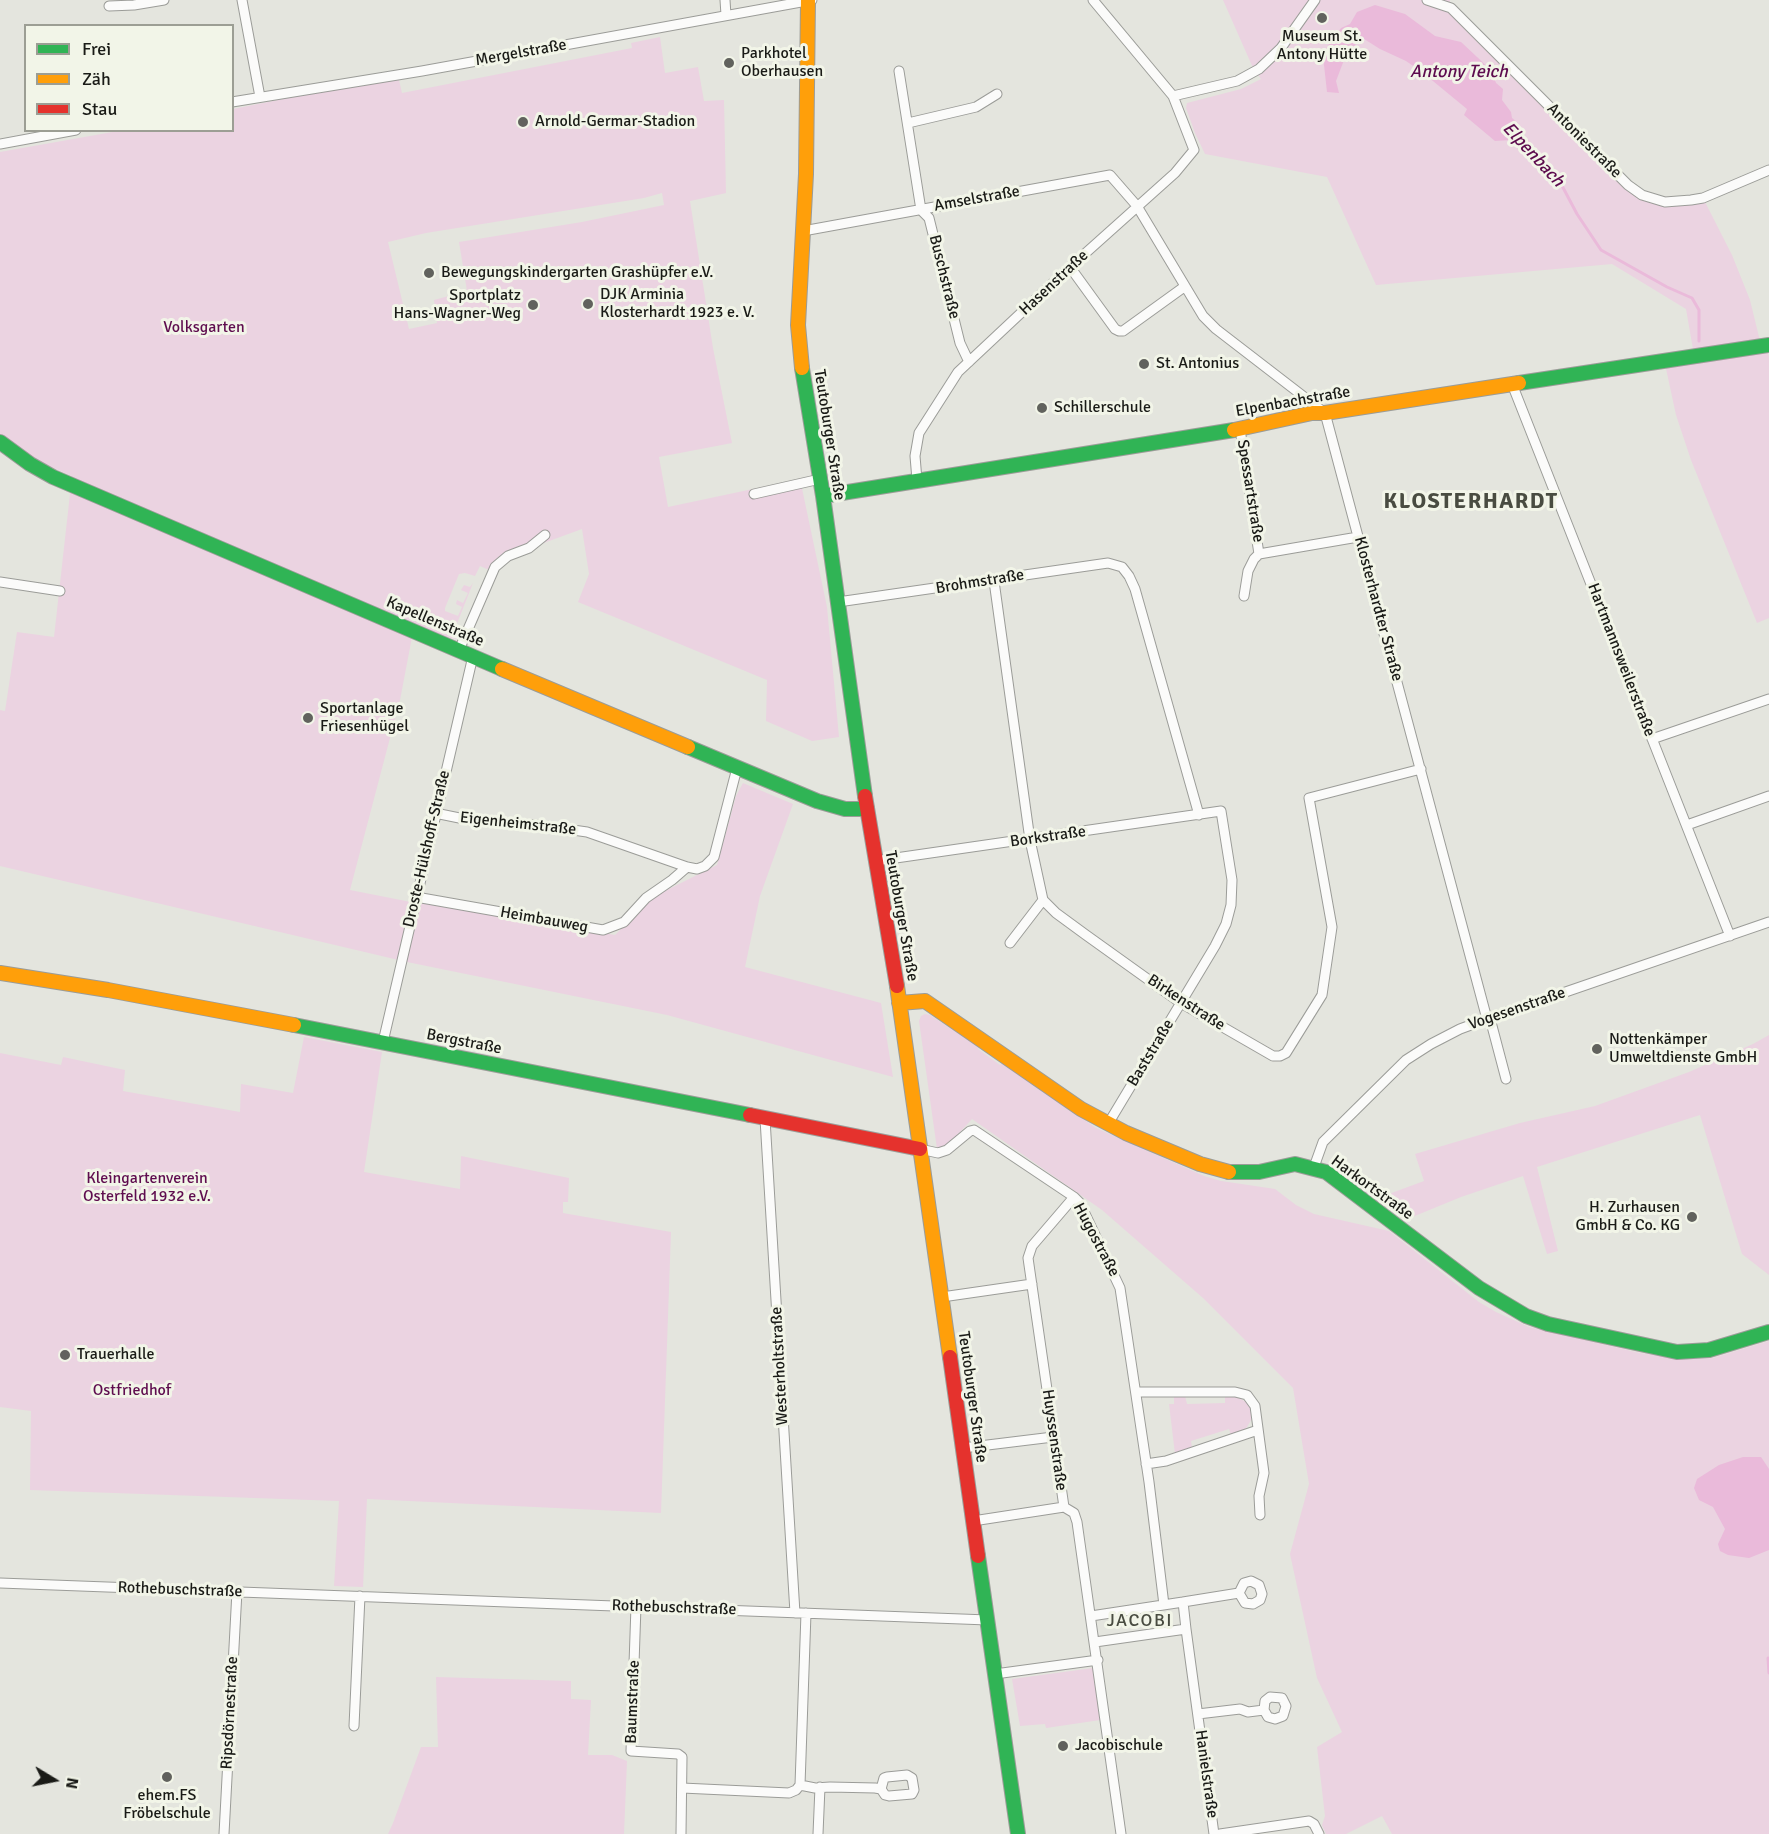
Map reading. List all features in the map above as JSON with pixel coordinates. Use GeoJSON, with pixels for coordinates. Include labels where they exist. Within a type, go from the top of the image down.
{"type":"FeatureCollection","features":[{"type":"Feature","properties":{"kind":"street"},"geometry":{"type":"LineString","coordinates":[[109,6],[164,0]]}},
{"type":"Feature","properties":{"kind":"street"},"geometry":{"type":"LineString","coordinates":[[242,0],[260,98]]}},
{"type":"Feature","properties":{"kind":"street"},"geometry":{"type":"LineString","coordinates":[[725,0],[726,15]]}},
{"type":"Feature","properties":{"kind":"street","name":"Mergelstraße"},"geometry":{"type":"LineString","coordinates":[[234,102],[422,71],[810,0]]}},
{"type":"Feature","properties":{"kind":"street","name":"Teutoburger Straße"},"geometry":{"type":"LineString","coordinates":[[810,0],[799,348],[823,496],[867,809],[902,1019],[1018,1834]]}},
{"type":"Feature","properties":{"kind":"street"},"geometry":{"type":"LineString","coordinates":[[1092,0],[1173,96],[1238,81],[1259,69],[1281,48],[1315,0]]}},
{"type":"Feature","properties":{"kind":"street","name":"Antoniestraße"},"geometry":{"type":"LineString","coordinates":[[1426,0],[1452,4],[1628,185],[1642,195],[1665,202],[1703,198],[1769,170]]}},
{"type":"Feature","properties":{"kind":"street","name":"Buschstraße"},"geometry":{"type":"LineString","coordinates":[[899,71],[921,210],[930,218],[960,343],[969,363]]}},
{"type":"Feature","properties":{"kind":"street"},"geometry":{"type":"LineString","coordinates":[[908,123],[976,107],[997,94]]}},
{"type":"Feature","properties":{"kind":"street","name":"Hasenstraße"},"geometry":{"type":"LineString","coordinates":[[917,480],[915,456],[919,433],[958,372],[1175,173],[1194,150],[1173,96]]}},
{"type":"Feature","properties":{"kind":"street"},"geometry":{"type":"LineString","coordinates":[[0,144],[65,132]]}},
{"type":"Feature","properties":{"kind":"street","name":"Amselstraße"},"geometry":{"type":"LineString","coordinates":[[803,231],[1110,175],[1137,206]]}},
{"type":"Feature","properties":{"kind":"street"},"geometry":{"type":"LineString","coordinates":[[1137,206],[1203,316],[1216,329],[1325,413]]}},
{"type":"Feature","properties":{"kind":"street"},"geometry":{"type":"LineString","coordinates":[[1070,267],[1115,329],[1119,331],[1123,331],[1184,287]]}},
{"type":"Feature","properties":{"kind":"street","name":"Elpenbachstraße"},"geometry":{"type":"LineString","coordinates":[[823,496],[1240,429],[1312,413],[1325,413],[1769,345]]}},
{"type":"Feature","properties":{"kind":"street","name":"Hartmannsweilerstraße"},"geometry":{"type":"LineString","coordinates":[[1512,384],[1730,936]]}},
{"type":"Feature","properties":{"kind":"street","name":"Klosterhardter Straße"},"geometry":{"type":"LineString","coordinates":[[1325,413],[1487,1019],[1492,1026],[1506,1079]]}},
{"type":"Feature","properties":{"kind":"street","name":"Spessartstraße"},"geometry":{"type":"LineString","coordinates":[[1240,429],[1259,554]]}},
{"type":"Feature","properties":{"kind":"street","name":"Kapellenstraße"},"geometry":{"type":"LineString","coordinates":[[2,448],[53,477],[737,768],[832,806],[867,809]]}},
{"type":"Feature","properties":{"kind":"street"},"geometry":{"type":"LineString","coordinates":[[754,494],[820,479]]}},
{"type":"Feature","properties":{"kind":"street"},"geometry":{"type":"LineString","coordinates":[[459,650],[495,567],[508,556],[529,548],[545,535]]}},
{"type":"Feature","properties":{"kind":"street","name":"Spessartstraße"},"geometry":{"type":"LineString","coordinates":[[1244,597],[1248,571],[1259,554],[1358,537]]}},
{"type":"Feature","properties":{"kind":"street","name":"Brohmstraße"},"geometry":{"type":"LineString","coordinates":[[838,602],[1108,563],[1122,567],[1129,576],[1140,605],[1199,815]]}},
{"type":"Feature","properties":{"kind":"street"},"geometry":{"type":"LineString","coordinates":[[993,581],[1030,840],[1043,900],[1010,943]]}},
{"type":"Feature","properties":{"kind":"street"},"geometry":{"type":"LineString","coordinates":[[0,582],[60,591]]}},
{"type":"Feature","properties":{"kind":"street","name":"Droste-Hülshoff-Straße"},"geometry":{"type":"LineString","coordinates":[[383,1042],[473,656]]}},
{"type":"Feature","properties":{"kind":"street"},"geometry":{"type":"LineString","coordinates":[[1652,739],[1769,699]]}},
{"type":"Feature","properties":{"kind":"street"},"geometry":{"type":"LineString","coordinates":[[687,867],[702,868],[714,857],[737,768]]}},
{"type":"Feature","properties":{"kind":"street","name":"Birkenstraße"},"geometry":{"type":"LineString","coordinates":[[1043,900],[1079,930],[1181,1003],[1272,1056],[1280,1056],[1286,1053],[1322,995],[1332,927],[1309,798],[1421,769]]}},
{"type":"Feature","properties":{"kind":"street"},"geometry":{"type":"LineString","coordinates":[[1687,825],[1769,796]]}},
{"type":"Feature","properties":{"kind":"street","name":"Borkstraße"},"geometry":{"type":"LineString","coordinates":[[875,861],[1221,812]]}},
{"type":"Feature","properties":{"kind":"street","name":"Baststraße"},"geometry":{"type":"LineString","coordinates":[[1108,1124],[1221,935],[1231,905],[1230,861],[1221,812]]}},
{"type":"Feature","properties":{"kind":"street","name":"Eigenheimstraße"},"geometry":{"type":"LineString","coordinates":[[435,813],[474,820],[560,827],[587,832],[687,867]]}},
{"type":"Feature","properties":{"kind":"street","name":"Heimbauweg"},"geometry":{"type":"LineString","coordinates":[[416,897],[603,930],[624,922],[646,898],[687,867]]}},
{"type":"Feature","properties":{"kind":"street","name":"Vogesenstraße"},"geometry":{"type":"LineString","coordinates":[[1314,1167],[1323,1142],[1406,1060],[1431,1044],[1460,1029],[1487,1019],[1769,922]]}},
{"type":"Feature","properties":{"kind":"street","name":"Bergstraße"},"geometry":{"type":"LineString","coordinates":[[0,973],[108,990],[383,1042],[920,1149]]}},
{"type":"Feature","properties":{"kind":"street","name":"Harkortstraße"},"geometry":{"type":"LineString","coordinates":[[899,1003],[925,1000],[1068,1101],[1108,1124],[1200,1164],[1227,1172],[1251,1173],[1295,1164],[1314,1167],[1326,1172],[1479,1288],[1515,1310],[1537,1320],[1677,1352],[1709,1350],[1769,1332]]}},
{"type":"Feature","properties":{"kind":"street","name":"Westerholtstraße"},"geometry":{"type":"LineString","coordinates":[[765,1119],[795,1612]]}},
{"type":"Feature","properties":{"kind":"street","name":"Hugostraße"},"geometry":{"type":"LineString","coordinates":[[920,1149],[938,1153],[947,1150],[966,1133],[974,1130],[1080,1203],[1120,1288],[1164,1605]]}},
{"type":"Feature","properties":{"kind":"street","name":"Huyssenstraße"},"geometry":{"type":"LineString","coordinates":[[1074,1197],[1029,1252],[1028,1258],[1064,1508],[1070,1509],[1076,1517],[1121,1834]]}},
{"type":"Feature","properties":{"kind":"street"},"geometry":{"type":"LineString","coordinates":[[942,1297],[1032,1284]]}},
{"type":"Feature","properties":{"kind":"street"},"geometry":{"type":"LineString","coordinates":[[1136,1392],[1242,1393],[1247,1395],[1255,1406],[1264,1473],[1259,1496],[1260,1515]]}},
{"type":"Feature","properties":{"kind":"street"},"geometry":{"type":"LineString","coordinates":[[1146,1464],[1166,1461],[1258,1430]]}},
{"type":"Feature","properties":{"kind":"street"},"geometry":{"type":"LineString","coordinates":[[963,1448],[1053,1437]]}},
{"type":"Feature","properties":{"kind":"street"},"geometry":{"type":"LineString","coordinates":[[974,1521],[1064,1508]]}},
{"type":"Feature","properties":{"kind":"street","name":"Rothebuschstraße"},"geometry":{"type":"LineString","coordinates":[[0,1583],[988,1620]]}},
{"type":"Feature","properties":{"kind":"street","name":"Ripsdörnestraße"},"geometry":{"type":"LineString","coordinates":[[224,1834],[237,1591]]}},
{"type":"Feature","properties":{"kind":"street"},"geometry":{"type":"LineString","coordinates":[[1090,1616],[1239,1593]]}},
{"type":"Feature","properties":{"kind":"street"},"geometry":{"type":"LineString","coordinates":[[354,1726],[360,1596]]}},
{"type":"Feature","properties":{"kind":"street","name":"Hanielstraße"},"geometry":{"type":"LineString","coordinates":[[1183,1602],[1214,1834]]}},
{"type":"Feature","properties":{"kind":"street","name":"Baumstraße"},"geometry":{"type":"LineString","coordinates":[[636,1606],[631,1751],[681,1756],[683,1759],[681,1834]]}},
{"type":"Feature","properties":{"kind":"street"},"geometry":{"type":"LineString","coordinates":[[800,1785],[806,1613]]}},
{"type":"Feature","properties":{"kind":"street"},"geometry":{"type":"LineString","coordinates":[[1095,1642],[1186,1629]]}},
{"type":"Feature","properties":{"kind":"street"},"geometry":{"type":"LineString","coordinates":[[995,1674],[1098,1660]]}},
{"type":"Feature","properties":{"kind":"street","name":"Hanielstraße"},"geometry":{"type":"LineString","coordinates":[[1198,1714],[1240,1709],[1248,1712],[1264,1710]]}},
{"type":"Feature","properties":{"kind":"street"},"geometry":{"type":"LineString","coordinates":[[682,1788],[789,1793],[800,1785],[815,1788],[881,1789]]}},
{"type":"Feature","properties":{"kind":"street"},"geometry":{"type":"LineString","coordinates":[[818,1834],[820,1787]]}},
{"type":"Feature","properties":{"kind":"street"},"geometry":{"type":"LineString","coordinates":[[1220,1834],[1305,1821],[1312,1822],[1319,1834]]}},
{"type":"Feature","properties":{"kind":"green space"},"geometry":{"type":"Polygon","coordinates":[[[1223,0],[1450,0],[1449,11],[1642,197],[1704,200],[1732,255],[1750,300],[1761,345],[1694,355],[1686,309],[1612,264],[1376,285],[1327,177],[1205,154],[1186,108],[1187,103],[1241,89],[1261,79],[1253,68],[1223,0]]]}},
{"type":"Feature","properties":{"kind":"green space","name":"Volksgarten"},"geometry":{"type":"Polygon","coordinates":[[[660,37],[665,73],[698,67],[704,101],[724,100],[726,193],[690,201],[713,348],[732,443],[659,457],[668,507],[800,479],[827,607],[839,737],[812,741],[766,721],[767,680],[578,602],[589,574],[582,529],[530,548],[498,569],[496,573],[480,566],[475,576],[459,574],[445,611],[458,616],[462,607],[456,604],[457,600],[463,603],[468,593],[461,590],[464,585],[470,587],[473,583],[456,626],[464,630],[457,639],[413,632],[400,700],[350,890],[421,904],[427,902],[615,935],[653,897],[717,865],[736,796],[743,783],[793,804],[760,896],[745,967],[881,1003],[893,1077],[667,1015],[407,962],[0,866],[0,710],[5,711],[17,632],[54,637],[72,476],[26,456],[0,436],[0,152],[112,132],[234,132],[234,109],[323,91],[399,80],[402,93],[632,48],[631,43],[660,37]],[[662,193],[644,198],[426,233],[388,242],[409,329],[437,323],[434,300],[467,291],[459,242],[582,222],[664,205],[662,193]]]}},
{"type":"Feature","properties":{"kind":"green space"},"geometry":{"type":"Polygon","coordinates":[[[1766,347],[1769,357],[1769,618],[1757,623],[1691,460],[1676,415],[1665,364],[1766,347]]]}},
{"type":"Feature","properties":{"kind":"green space"},"geometry":{"type":"Polygon","coordinates":[[[925,1014],[979,1047],[978,1049],[1000,1065],[1002,1063],[1096,1128],[1204,1176],[1221,1181],[1275,1189],[1296,1205],[1314,1214],[1389,1231],[1479,1302],[1529,1327],[1640,1353],[1679,1359],[1713,1358],[1769,1341],[1769,1834],[1392,1834],[1382,1816],[1346,1834],[1326,1834],[1322,1825],[1325,1816],[1317,1747],[1342,1732],[1317,1678],[1290,1554],[1309,1484],[1293,1388],[1203,1298],[1102,1210],[972,1119],[949,1144],[937,1149],[919,1021],[925,1014]]]}},
{"type":"Feature","properties":{"kind":"green space"},"geometry":{"type":"Polygon","coordinates":[[[1769,1035],[1769,1275],[1742,1254],[1700,1115],[1537,1167],[1558,1251],[1547,1254],[1523,1176],[1461,1197],[1405,1220],[1378,1198],[1424,1181],[1415,1154],[1520,1123],[1595,1106],[1689,1072],[1769,1035]]]}},
{"type":"Feature","properties":{"kind":"green space"},"geometry":{"type":"Polygon","coordinates":[[[304,1037],[382,1052],[364,1172],[460,1189],[461,1156],[569,1178],[568,1202],[563,1202],[563,1213],[671,1232],[661,1513],[367,1499],[363,1587],[334,1586],[339,1501],[30,1490],[31,1411],[0,1407],[0,1053],[61,1065],[63,1057],[125,1070],[123,1091],[240,1112],[241,1084],[293,1093],[304,1037]]]}},
{"type":"Feature","properties":{"kind":"green space"},"geometry":{"type":"Polygon","coordinates":[[[1185,1396],[1187,1404],[1225,1403],[1225,1396],[1237,1397],[1248,1403],[1252,1413],[1251,1420],[1240,1433],[1231,1435],[1229,1429],[1191,1441],[1192,1448],[1175,1454],[1169,1404],[1174,1404],[1174,1397],[1185,1396]]]}},
{"type":"Feature","properties":{"kind":"green space"},"geometry":{"type":"Polygon","coordinates":[[[1093,1668],[1100,1720],[1046,1728],[1045,1724],[1020,1726],[1012,1679],[1093,1668]]]}},
{"type":"Feature","properties":{"kind":"green space"},"geometry":{"type":"Polygon","coordinates":[[[436,1677],[571,1681],[571,1699],[591,1700],[588,1755],[612,1755],[627,1761],[624,1834],[388,1834],[421,1747],[438,1747],[436,1677]]]}},
{"type":"Feature","properties":{"kind":"water","name":"Antony Teich"},"geometry":{"type":"Polygon","coordinates":[[[1375,5],[1405,14],[1435,36],[1461,42],[1492,71],[1496,83],[1503,89],[1502,100],[1511,112],[1512,118],[1518,123],[1519,131],[1529,141],[1537,155],[1528,154],[1512,140],[1495,141],[1464,115],[1467,109],[1422,72],[1361,37],[1344,60],[1336,81],[1339,93],[1327,92],[1323,56],[1327,47],[1341,28],[1350,24],[1357,12],[1375,5]]]}},
{"type":"Feature","properties":{"kind":"water"},"geometry":{"type":"Polygon","coordinates":[[[1743,1457],[1761,1457],[1769,1469],[1769,1550],[1749,1558],[1728,1555],[1720,1551],[1718,1544],[1725,1529],[1713,1507],[1699,1500],[1694,1488],[1697,1479],[1719,1465],[1743,1457]]]}},
{"type":"Feature","properties":{"kind":"waterway","name":"Elpenbach"},"geometry":{"type":"LineString","coordinates":[[1536,153],[1559,180],[1577,214],[1601,250],[1667,287],[1692,298],[1699,310],[1699,341]]}},
{"type":"Feature","properties":{"kind":"waterway"},"geometry":{"type":"LineString","coordinates":[[1768,1658],[1769,1673]]}},
{"type":"Feature","properties":{"kind":"traffic: fast"},"geometry":{"type":"LineString","coordinates":[[1519,383],[1769,345]]}},
{"type":"Feature","properties":{"kind":"traffic: fast"},"geometry":{"type":"LineString","coordinates":[[802,368],[823,496],[865,796]]}},
{"type":"Feature","properties":{"kind":"traffic: fast"},"geometry":{"type":"LineString","coordinates":[[823,496],[1234,430]]}},
{"type":"Feature","properties":{"kind":"traffic: fast"},"geometry":{"type":"LineString","coordinates":[[0,442],[30,464],[53,477],[502,669]]}},
{"type":"Feature","properties":{"kind":"traffic: fast"},"geometry":{"type":"LineString","coordinates":[[688,747],[817,801],[845,809],[867,809]]}},
{"type":"Feature","properties":{"kind":"traffic: fast"},"geometry":{"type":"LineString","coordinates":[[294,1025],[750,1115]]}},
{"type":"Feature","properties":{"kind":"traffic: fast"},"geometry":{"type":"LineString","coordinates":[[1229,1172],[1259,1172],[1295,1164],[1326,1172],[1479,1288],[1526,1316],[1548,1324],[1677,1352],[1709,1350],[1769,1332]]}},
{"type":"Feature","properties":{"kind":"traffic: fast"},"geometry":{"type":"LineString","coordinates":[[978,1556],[1018,1834]]}},
{"type":"Feature","properties":{"kind":"traffic: slow"},"geometry":{"type":"LineString","coordinates":[[802,368],[798,325],[806,174],[808,0]]}},
{"type":"Feature","properties":{"kind":"traffic: slow"},"geometry":{"type":"LineString","coordinates":[[1234,430],[1312,413],[1325,413],[1519,383]]}},
{"type":"Feature","properties":{"kind":"traffic: slow"},"geometry":{"type":"LineString","coordinates":[[502,669],[688,747]]}},
{"type":"Feature","properties":{"kind":"traffic: slow"},"geometry":{"type":"LineString","coordinates":[[0,973],[108,990],[294,1025]]}},
{"type":"Feature","properties":{"kind":"traffic: slow"},"geometry":{"type":"LineString","coordinates":[[897,986],[950,1357]]}},
{"type":"Feature","properties":{"kind":"traffic: slow"},"geometry":{"type":"LineString","coordinates":[[899,1003],[925,1001],[1081,1109],[1126,1133],[1200,1164],[1229,1172]]}},
{"type":"Feature","properties":{"kind":"traffic: jam"},"geometry":{"type":"LineString","coordinates":[[865,796],[897,986]]}},
{"type":"Feature","properties":{"kind":"traffic: jam"},"geometry":{"type":"LineString","coordinates":[[750,1115],[920,1149]]}},
{"type":"Feature","properties":{"kind":"traffic: jam"},"geometry":{"type":"LineString","coordinates":[[950,1357],[978,1556]]}},
{"type":"Feature","properties":{"kind":"place","name":"Museum St. Antony Hütte"},"geometry":{"type":"Point","coordinates":[1322,18]}},
{"type":"Feature","properties":{"kind":"place","name":"Parkhotel Oberhausen"},"geometry":{"type":"Point","coordinates":[729,63]}},
{"type":"Feature","properties":{"kind":"place","name":"Arnold-Germar-Stadion"},"geometry":{"type":"Point","coordinates":[523,122]}},
{"type":"Feature","properties":{"kind":"place","name":"Bewegungskindergarten Grashüpfer e.V."},"geometry":{"type":"Point","coordinates":[429,273]}},
{"type":"Feature","properties":{"kind":"place","name":"DJK Arminia Klosterhardt 1923 e. V."},"geometry":{"type":"Point","coordinates":[588,304]}},
{"type":"Feature","properties":{"kind":"place","name":"Sportplatz Hans-Wagner-Weg"},"geometry":{"type":"Point","coordinates":[533,305]}},
{"type":"Feature","properties":{"kind":"place","name":"St. Antonius"},"geometry":{"type":"Point","coordinates":[1144,364]}},
{"type":"Feature","properties":{"kind":"place","name":"Schillerschule"},"geometry":{"type":"Point","coordinates":[1042,408]}},
{"type":"Feature","properties":{"kind":"place","name":"Sportanlage Friesenhügel"},"geometry":{"type":"Point","coordinates":[308,718]}},
{"type":"Feature","properties":{"kind":"place","name":"Nottenkämper Umweltdienste GmbH"},"geometry":{"type":"Point","coordinates":[1597,1049]}},
{"type":"Feature","properties":{"kind":"place","name":"H. Zurhausen GmbH & Co. KG"},"geometry":{"type":"Point","coordinates":[1692,1217]}},
{"type":"Feature","properties":{"kind":"place","name":"Trauerhalle"},"geometry":{"type":"Point","coordinates":[65,1355]}},
{"type":"Feature","properties":{"kind":"place","name":"Jacobischule"},"geometry":{"type":"Point","coordinates":[1063,1746]}},
{"type":"Feature","properties":{"kind":"place","name":"ehem.FS Fröbelschule"},"geometry":{"type":"Point","coordinates":[167,1777]}},
{"type":"Feature","properties":{"kind":"district","name":"KLOSTERHARDT"},"geometry":{"type":"Point","coordinates":[1471,502]}},
{"type":"Feature","properties":{"kind":"district","name":"JACOBI"},"geometry":{"type":"Point","coordinates":[1140,1621]}},
{"type":"Feature","properties":{"kind":"park label","name":"Kleingartenverein Osterfeld 1932 e.V."},"geometry":{"type":"Point","coordinates":[147,1188]}},
{"type":"Feature","properties":{"kind":"park label","name":"Ostfriedhof"},"geometry":{"type":"Point","coordinates":[132,1391]}}]}
